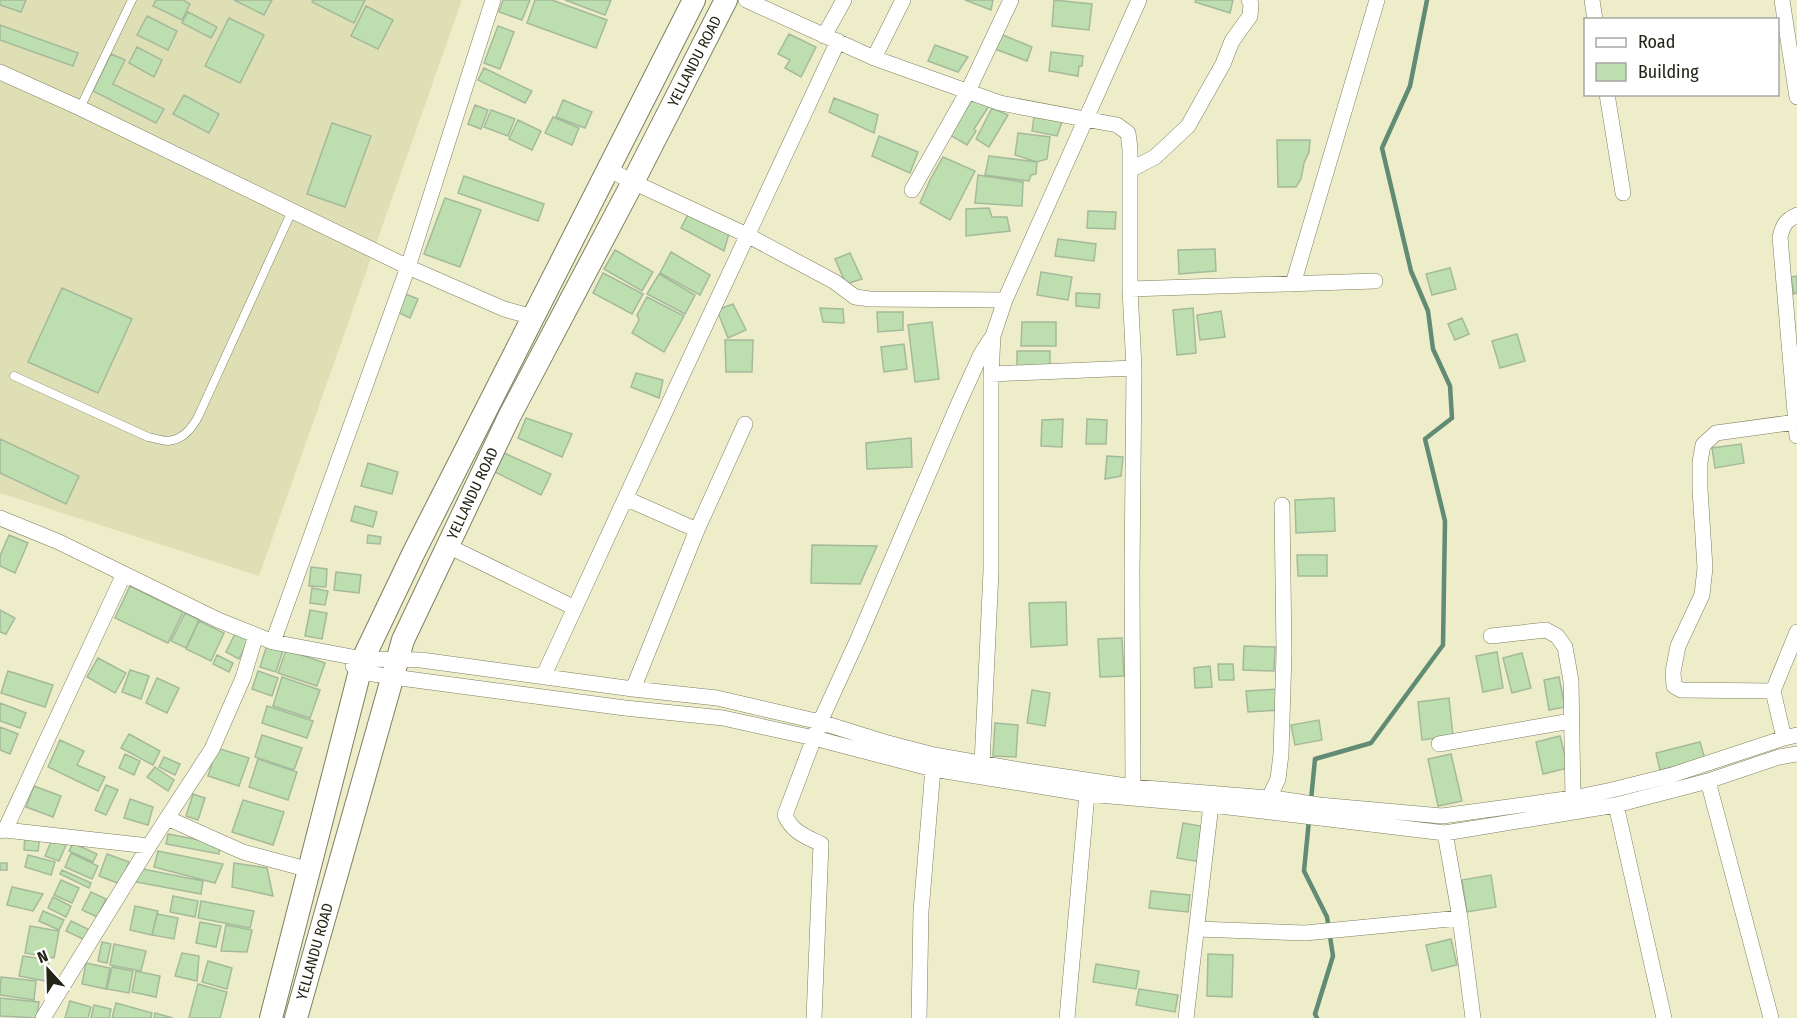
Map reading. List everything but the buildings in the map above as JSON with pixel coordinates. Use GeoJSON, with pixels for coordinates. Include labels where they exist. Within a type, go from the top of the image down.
{"type":"FeatureCollection","features":[{"type":"Feature","properties":{"kind":"main road","name":"YELLANDU ROAD"},"geometry":{"type":"LineString","coordinates":[[271,1018],[310,870],[355,662],[414,552],[694,0]]}},
{"type":"Feature","properties":{"kind":"main road","name":"YELLANDU ROAD"},"geometry":{"type":"LineString","coordinates":[[296,1018],[403,640],[509,417],[726,0]]}},
{"type":"Feature","properties":{"kind":"street"},"geometry":{"type":"LineString","coordinates":[[273,642],[408,267],[493,0]]}},
{"type":"Feature","properties":{"kind":"street"},"geometry":{"type":"LineString","coordinates":[[746,0],[874,58],[1000,103],[1117,125],[1128,133],[1130,289],[1134,368],[1133,787]]}},
{"type":"Feature","properties":{"kind":"street"},"geometry":{"type":"LineString","coordinates":[[543,677],[627,499],[747,234],[831,39],[844,0]]}},
{"type":"Feature","properties":{"kind":"street"},"geometry":{"type":"LineString","coordinates":[[874,58],[903,0]]}},
{"type":"Feature","properties":{"kind":"street"},"geometry":{"type":"LineString","coordinates":[[912,190],[968,91],[1011,0]]}},
{"type":"Feature","properties":{"kind":"street"},"geometry":{"type":"LineString","coordinates":[[814,1018],[821,844],[802,835],[789,824],[785,815],[820,722],[957,407],[981,354],[993,336],[1005,300],[1139,0]]}},
{"type":"Feature","properties":{"kind":"street"},"geometry":{"type":"LineString","coordinates":[[1130,170],[1155,157],[1188,126],[1223,64],[1232,41],[1250,16],[1249,0]]}},
{"type":"Feature","properties":{"kind":"street"},"geometry":{"type":"LineString","coordinates":[[1293,284],[1377,0]]}},
{"type":"Feature","properties":{"kind":"street"},"geometry":{"type":"LineString","coordinates":[[1592,0],[1596,18]]}},
{"type":"Feature","properties":{"kind":"street"},"geometry":{"type":"LineString","coordinates":[[1782,0],[1797,96]]}},
{"type":"Feature","properties":{"kind":"street"},"geometry":{"type":"LineString","coordinates":[[0,72],[80,108],[408,267],[504,309],[533,317]]}},
{"type":"Feature","properties":{"kind":"street"},"geometry":{"type":"LineString","coordinates":[[1607,96],[1623,193]]}},
{"type":"Feature","properties":{"kind":"street"},"geometry":{"type":"LineString","coordinates":[[608,169],[747,234],[835,282],[855,297],[1005,300]]}},
{"type":"Feature","properties":{"kind":"street"},"geometry":{"type":"LineString","coordinates":[[1773,691],[1681,690],[1674,686],[1673,672],[1678,646],[1702,594],[1705,568],[1700,471],[1703,445],[1716,433],[1796,429],[1792,324],[1780,237],[1782,226],[1788,219],[1797,215]]}},
{"type":"Feature","properties":{"kind":"street"},"geometry":{"type":"LineString","coordinates":[[1130,289],[1375,281]]}},
{"type":"Feature","properties":{"kind":"street"},"geometry":{"type":"LineString","coordinates":[[982,764],[991,571],[993,336]]}},
{"type":"Feature","properties":{"kind":"street"},"geometry":{"type":"LineString","coordinates":[[991,374],[1134,368]]}},
{"type":"Feature","properties":{"kind":"street"},"geometry":{"type":"LineString","coordinates":[[633,689],[697,530],[745,424]]}},
{"type":"Feature","properties":{"kind":"street"},"geometry":{"type":"LineString","coordinates":[[627,499],[697,530]]}},
{"type":"Feature","properties":{"kind":"street"},"geometry":{"type":"LineString","coordinates":[[1276,804],[1281,754],[1284,652],[1282,505]]}},
{"type":"Feature","properties":{"kind":"street"},"geometry":{"type":"LineString","coordinates":[[0,518],[59,542],[218,620],[273,642],[355,662],[625,708],[723,718],[814,738],[933,769],[1087,794],[1211,805],[1276,804]]}},
{"type":"Feature","properties":{"kind":"street"},"geometry":{"type":"LineString","coordinates":[[448,546],[575,608]]}},
{"type":"Feature","properties":{"kind":"street"},"geometry":{"type":"LineString","coordinates":[[124,574],[3,830],[149,846]]}},
{"type":"Feature","properties":{"kind":"street"},"geometry":{"type":"LineString","coordinates":[[1491,636],[1546,630],[1557,636],[1565,647],[1571,681],[1573,798]]}},
{"type":"Feature","properties":{"kind":"street"},"geometry":{"type":"LineString","coordinates":[[1320,812],[1442,816],[1573,798],[1672,775],[1790,737],[1773,691],[1797,632]]}},
{"type":"Feature","properties":{"kind":"street"},"geometry":{"type":"LineString","coordinates":[[43,1018],[212,749],[243,678],[256,635]]}},
{"type":"Feature","properties":{"kind":"street"},"geometry":{"type":"LineString","coordinates":[[395,668],[495,669],[633,689],[717,698],[820,722],[934,755],[982,764],[1133,787],[1276,804],[1445,833],[1616,805],[1708,781],[1779,757],[1797,754]]}},
{"type":"Feature","properties":{"kind":"street"},"geometry":{"type":"LineString","coordinates":[[1438,744],[1571,721]]}},
{"type":"Feature","properties":{"kind":"street"},"geometry":{"type":"LineString","coordinates":[[920,1018],[921,911],[933,769]]}},
{"type":"Feature","properties":{"kind":"street"},"geometry":{"type":"LineString","coordinates":[[1708,781],[1771,1018]]}},
{"type":"Feature","properties":{"kind":"street"},"geometry":{"type":"LineString","coordinates":[[1066,1018],[1087,794]]}},
{"type":"Feature","properties":{"kind":"street"},"geometry":{"type":"LineString","coordinates":[[1186,1018],[1211,805]]}},
{"type":"Feature","properties":{"kind":"street"},"geometry":{"type":"LineString","coordinates":[[1616,805],[1664,1018]]}},
{"type":"Feature","properties":{"kind":"street"},"geometry":{"type":"LineString","coordinates":[[167,818],[243,852],[310,870]]}},
{"type":"Feature","properties":{"kind":"street"},"geometry":{"type":"LineString","coordinates":[[1445,833],[1460,918],[1473,1018]]}},
{"type":"Feature","properties":{"kind":"street"},"geometry":{"type":"LineString","coordinates":[[1197,929],[1305,933],[1460,918]]}},
{"type":"Feature","properties":{"kind":"lane"},"geometry":{"type":"LineString","coordinates":[[80,108],[132,0]]}},
{"type":"Feature","properties":{"kind":"lane"},"geometry":{"type":"LineString","coordinates":[[14,376],[148,437],[168,441],[192,429],[292,211]]}},
{"type":"Feature","properties":{"kind":"shaded area"},"geometry":{"type":"Polygon","coordinates":[[[0,0],[462,0],[259,576],[0,493],[0,0]]]}},
{"type":"Feature","properties":{"kind":"waterway"},"geometry":{"type":"LineString","coordinates":[[1311,800],[1315,759],[1371,743],[1443,645],[1445,521],[1425,439],[1452,418],[1450,386],[1433,349],[1428,311],[1411,271],[1382,148],[1410,86],[1427,0]]}},
{"type":"Feature","properties":{"kind":"waterway"},"geometry":{"type":"LineString","coordinates":[[1309,820],[1304,871],[1327,917],[1333,956],[1315,1014],[1317,1018]]}}]}
